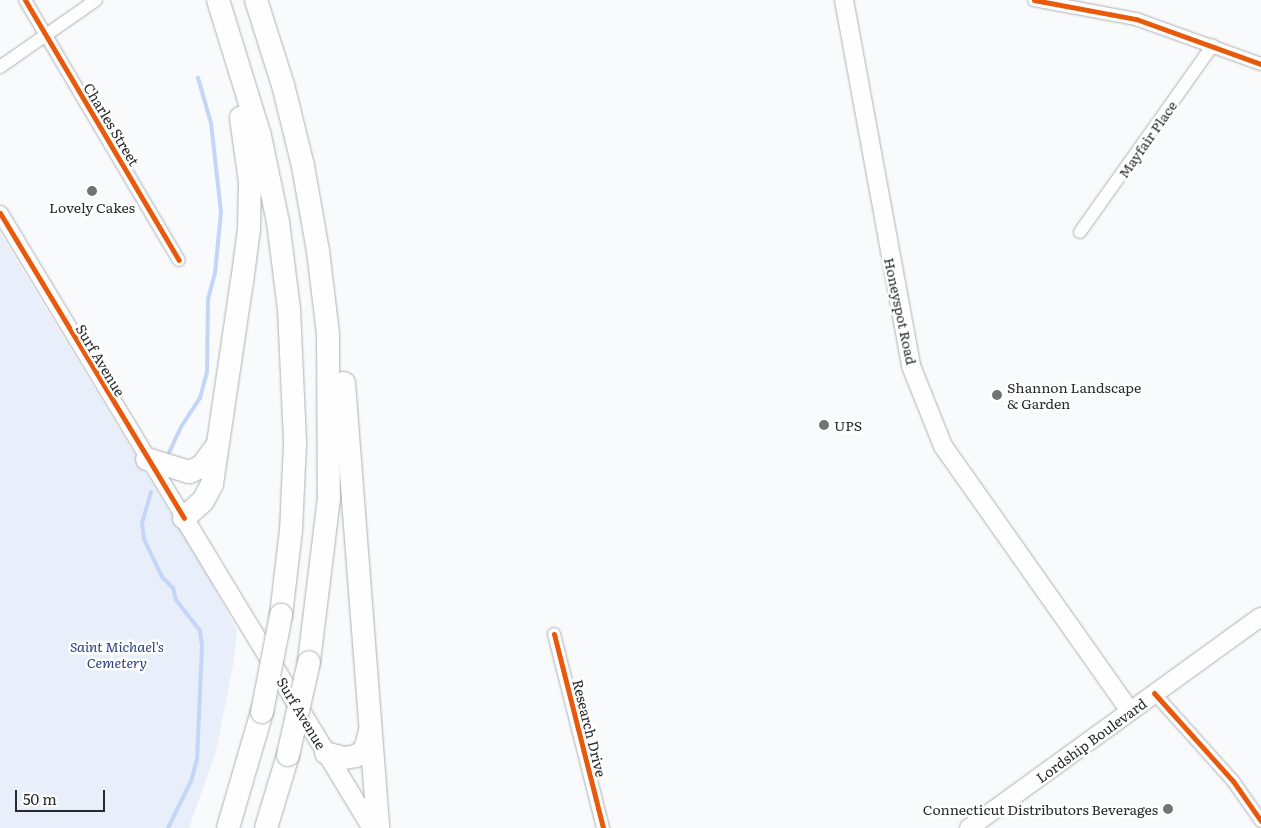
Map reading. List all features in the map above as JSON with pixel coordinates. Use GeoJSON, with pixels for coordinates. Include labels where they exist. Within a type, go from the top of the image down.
{"type":"FeatureCollection","features":[{"type":"Feature","properties":{"kind":"highway"},"geometry":{"type":"LineString","coordinates":[[184,518],[198,508],[209,491],[244,273],[249,229],[250,182],[246,141],[213,0]]}},
{"type":"Feature","properties":{"kind":"highway"},"geometry":{"type":"LineString","coordinates":[[218,0],[260,136],[278,222],[289,309],[295,443],[291,530],[281,615],[262,712],[228,828]]}},
{"type":"Feature","properties":{"kind":"highway"},"geometry":{"type":"LineString","coordinates":[[256,0],[290,110],[312,209],[343,370],[378,828]]}},
{"type":"Feature","properties":{"kind":"highway"},"geometry":{"type":"LineString","coordinates":[[266,828],[288,755],[309,662],[326,540],[331,456],[328,334],[312,209]]}},
{"type":"Feature","properties":{"kind":"highway"},"geometry":{"type":"LineString","coordinates":[[147,459],[189,472],[201,467],[217,444]]}},
{"type":"Feature","properties":{"kind":"highway"},"geometry":{"type":"LineString","coordinates":[[326,753],[344,758],[356,756],[365,750],[371,729]]}},
{"type":"Feature","properties":{"kind":"main road","name":"Honeyspot Road"},"geometry":{"type":"LineString","coordinates":[[844,0],[911,366],[943,446],[1130,711]]}},
{"type":"Feature","properties":{"kind":"main road","name":"Surf Avenue"},"geometry":{"type":"LineString","coordinates":[[184,518],[372,828]]}},
{"type":"Feature","properties":{"kind":"main road","name":"Lordship Boulevard"},"geometry":{"type":"LineString","coordinates":[[969,828],[1261,617]]}},
{"type":"Feature","properties":{"kind":"street","name":"Charles Street"},"geometry":{"type":"LineString","coordinates":[[25,0],[180,260]]}},
{"type":"Feature","properties":{"kind":"street"},"geometry":{"type":"LineString","coordinates":[[0,67],[96,0]]}},
{"type":"Feature","properties":{"kind":"street"},"geometry":{"type":"LineString","coordinates":[[1034,0],[1136,19],[1213,45],[1261,64]]}},
{"type":"Feature","properties":{"kind":"street","name":"Mayfair Place"},"geometry":{"type":"LineString","coordinates":[[1080,232],[1213,45]]}},
{"type":"Feature","properties":{"kind":"street","name":"Surf Avenue"},"geometry":{"type":"LineString","coordinates":[[0,213],[184,518]]}},
{"type":"Feature","properties":{"kind":"street","name":"Research Drive"},"geometry":{"type":"LineString","coordinates":[[554,634],[603,828]]}},
{"type":"Feature","properties":{"kind":"street"},"geometry":{"type":"LineString","coordinates":[[1154,694],[1233,780],[1261,820]]}},
{"type":"Feature","properties":{"kind":"green space","name":"Saint Michael's Cemetery"},"geometry":{"type":"Polygon","coordinates":[[[0,233],[209,577],[237,631],[233,666],[216,751],[189,828],[0,828],[0,233]]]}},
{"type":"Feature","properties":{"kind":"waterway"},"geometry":{"type":"LineString","coordinates":[[167,457],[181,427],[200,398],[207,372],[208,299],[215,273],[221,212],[211,123],[198,78]]}},
{"type":"Feature","properties":{"kind":"waterway"},"geometry":{"type":"LineString","coordinates":[[151,492],[142,524],[144,539],[162,577],[173,588],[176,600],[200,631],[202,646],[197,759],[191,781],[168,828]]}},
{"type":"Feature","properties":{"kind":"cycle path"},"geometry":{"type":"LineString","coordinates":[[25,0],[179,260]]}},
{"type":"Feature","properties":{"kind":"cycle path"},"geometry":{"type":"LineString","coordinates":[[1034,0],[1136,19],[1261,64]]}},
{"type":"Feature","properties":{"kind":"cycle path"},"geometry":{"type":"LineString","coordinates":[[0,213],[184,518]]}},
{"type":"Feature","properties":{"kind":"cycle path"},"geometry":{"type":"LineString","coordinates":[[554,634],[603,828]]}},
{"type":"Feature","properties":{"kind":"cycle path"},"geometry":{"type":"LineString","coordinates":[[1154,693],[1233,781],[1261,821]]}},
{"type":"Feature","properties":{"kind":"place","name":"Lovely Cakes"},"geometry":{"type":"Point","coordinates":[92,191]}},
{"type":"Feature","properties":{"kind":"place","name":"Shannon Landscape & Garden"},"geometry":{"type":"Point","coordinates":[997,395]}},
{"type":"Feature","properties":{"kind":"place","name":"UPS"},"geometry":{"type":"Point","coordinates":[824,425]}},
{"type":"Feature","properties":{"kind":"place","name":"Connecticut Distributors Beverages"},"geometry":{"type":"Point","coordinates":[1168,809]}}]}
